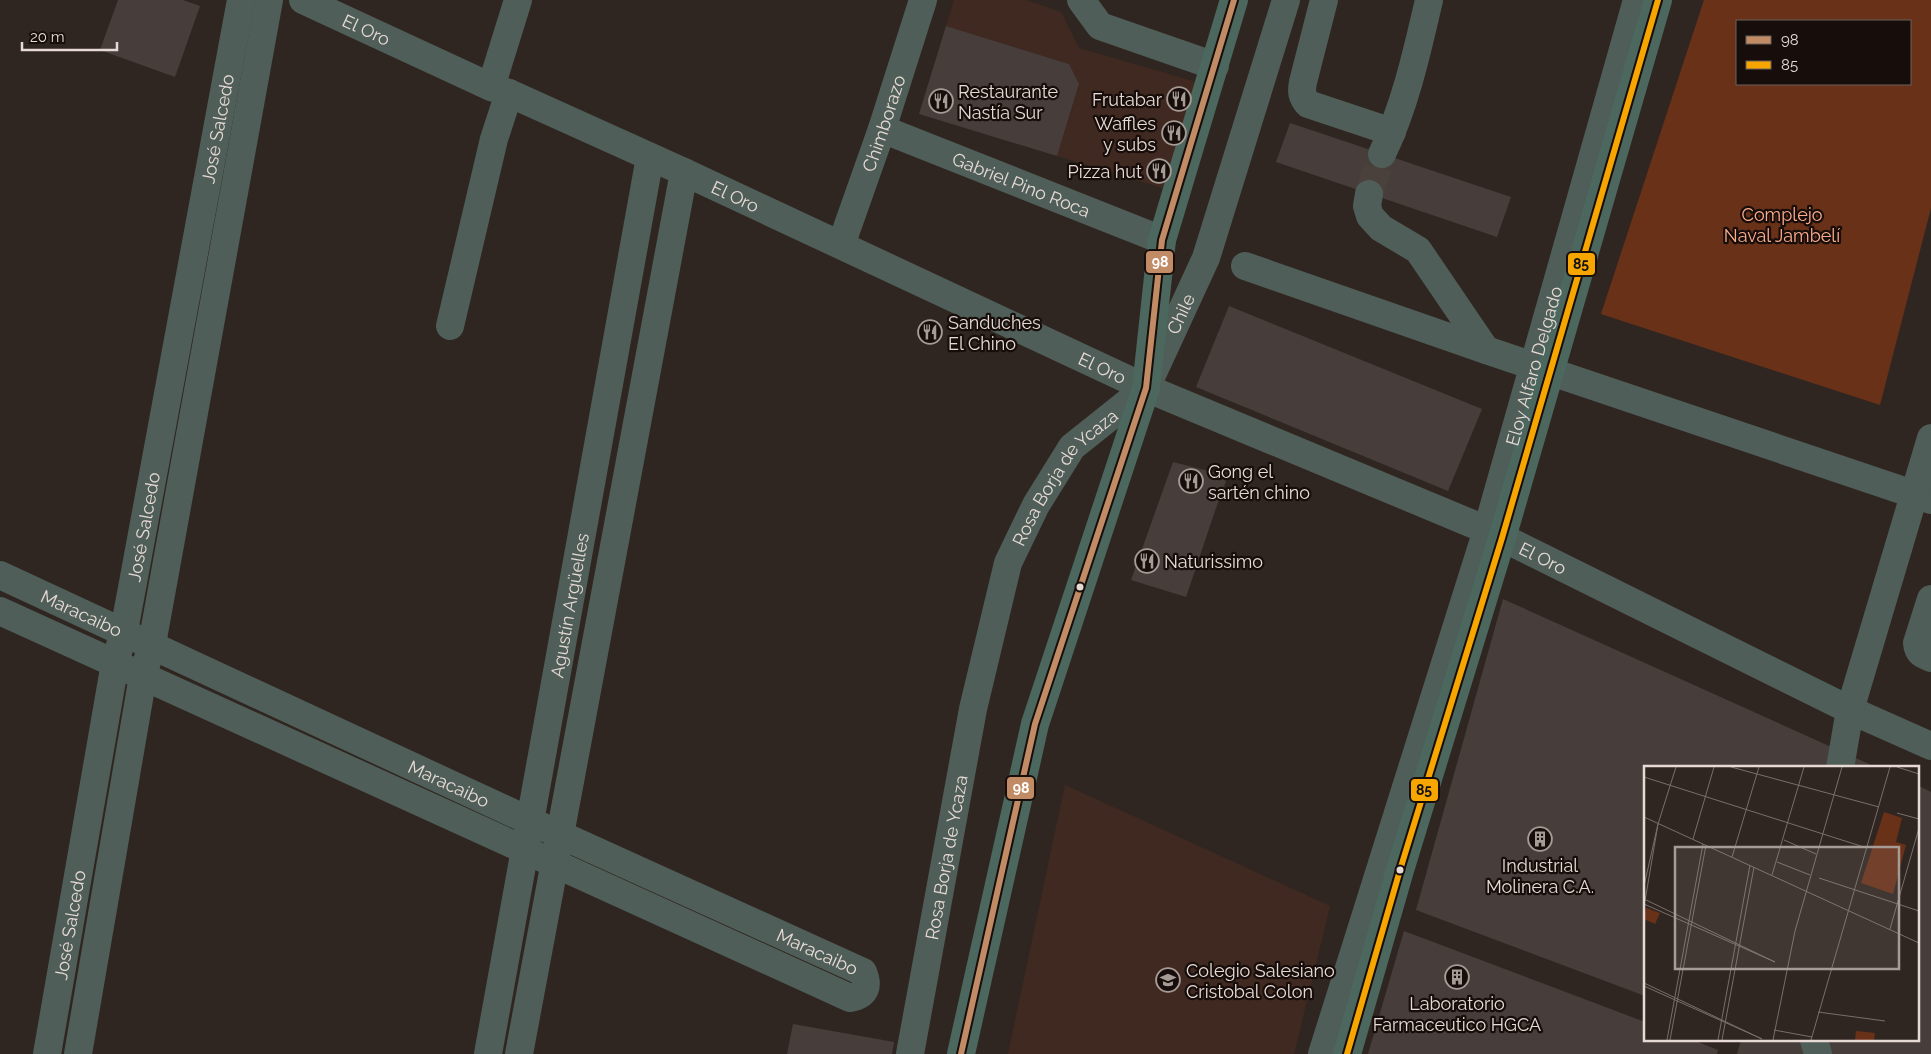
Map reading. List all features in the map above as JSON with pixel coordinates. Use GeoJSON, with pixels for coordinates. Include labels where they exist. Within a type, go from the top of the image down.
{"type":"FeatureCollection","features":[{"type":"Feature","properties":{"kind":"main road","name":"Chile"},"geometry":{"type":"LineString","coordinates":[[1146,388],[1162,240],[1234,0]]}},
{"type":"Feature","properties":{"kind":"main road","name":"Eloy Alfaro Delgado"},"geometry":{"type":"LineString","coordinates":[[1346,1054],[1542,368],[1640,3]]}},
{"type":"Feature","properties":{"kind":"main road","name":"Rosa Borja de Ycaza"},"geometry":{"type":"LineString","coordinates":[[961,1054],[1035,724],[1146,388]]}},
{"type":"Feature","properties":{"kind":"street","name":"José Salcedo"},"geometry":{"type":"LineString","coordinates":[[47,1054],[115,663],[124,631],[240,0]]}},
{"type":"Feature","properties":{"kind":"street","name":"José Salcedo"},"geometry":{"type":"LineString","coordinates":[[78,1054],[143,676],[152,644],[268,0]]}},
{"type":"Feature","properties":{"kind":"street","name":"El Oro"},"geometry":{"type":"LineString","coordinates":[[303,0],[684,172],[1146,388],[1494,534],[1850,710],[1931,746]]}},
{"type":"Feature","properties":{"kind":"street"},"geometry":{"type":"LineString","coordinates":[[450,326],[494,139],[500,90],[518,0]]}},
{"type":"Feature","properties":{"kind":"street","name":"Chimborazo"},"geometry":{"type":"LineString","coordinates":[[841,245],[882,129],[923,0]]}},
{"type":"Feature","properties":{"kind":"street"},"geometry":{"type":"LineString","coordinates":[[1082,0],[1100,26],[1214,66]]}},
{"type":"Feature","properties":{"kind":"street","name":"Chile"},"geometry":{"type":"LineString","coordinates":[[1146,388],[1206,258],[1286,0]]}},
{"type":"Feature","properties":{"kind":"street"},"geometry":{"type":"LineString","coordinates":[[1324,0],[1301,90],[1303,98],[1308,104],[1388,143],[1420,40],[1428,0]]}},
{"type":"Feature","properties":{"kind":"street","name":"Gabriel Pino Roca"},"geometry":{"type":"LineString","coordinates":[[882,129],[1162,240]]}},
{"type":"Feature","properties":{"kind":"street","name":"Agustín Argüelles"},"geometry":{"type":"LineString","coordinates":[[488,1054],[650,157]]}},
{"type":"Feature","properties":{"kind":"street","name":"Agustín Argüelles"},"geometry":{"type":"LineString","coordinates":[[519,1054],[684,172]]}},
{"type":"Feature","properties":{"kind":"street"},"geometry":{"type":"LineString","coordinates":[[1369,194],[1367,206],[1370,216],[1381,228],[1418,250],[1486,350]]}},
{"type":"Feature","properties":{"kind":"street"},"geometry":{"type":"LineString","coordinates":[[1245,266],[1486,350],[1923,497]]}},
{"type":"Feature","properties":{"kind":"street"},"geometry":{"type":"LineString","coordinates":[[190,274],[217,282]]}},
{"type":"Feature","properties":{"kind":"street","name":"Rosa Borja de Ycaza"},"geometry":{"type":"LineString","coordinates":[[910,1054],[973,709],[1008,563],[1036,505],[1072,447],[1146,388]]}},
{"type":"Feature","properties":{"kind":"street"},"geometry":{"type":"LineString","coordinates":[[1840,766],[1850,710],[1923,497],[1931,438]]}},
{"type":"Feature","properties":{"kind":"street"},"geometry":{"type":"LineString","coordinates":[[591,484],[624,490]]}},
{"type":"Feature","properties":{"kind":"street"},"geometry":{"type":"LineString","coordinates":[[1322,1054],[1494,534]]}},
{"type":"Feature","properties":{"kind":"street","name":"Maracaibo"},"geometry":{"type":"LineString","coordinates":[[0,574],[530,821],[863,972],[867,980],[865,989],[859,996],[850,998],[0,611]]}},
{"type":"Feature","properties":{"kind":"street"},"geometry":{"type":"LineString","coordinates":[[1931,599],[1917,643],[1921,654],[1931,658]]}},
{"type":"Feature","properties":{"kind":"street"},"geometry":{"type":"LineString","coordinates":[[63,965],[93,972]]}},
{"type":"Feature","properties":{"kind":"shaded area"},"geometry":{"type":"Polygon","coordinates":[[[954,0],[1026,0],[1061,12],[1079,48],[1200,83],[1169,190],[1057,156],[1079,85],[1069,64],[946,26],[954,0]]]}},
{"type":"Feature","properties":{"kind":"shaded area","name":"Colegio Salesiano Cristobal Colon"},"geometry":{"type":"Polygon","coordinates":[[[1065,785],[1330,906],[1294,1054],[1008,1054],[1065,785]]]}},
{"type":"Feature","properties":{"kind":"green space","name":"Complejo Naval Jambelí"},"geometry":{"type":"Polygon","coordinates":[[[1704,0],[1931,0],[1931,208],[1880,405],[1601,314],[1704,0]]]}},
{"type":"Feature","properties":{"kind":"building"},"geometry":{"type":"Polygon","coordinates":[[[118,0],[183,0],[200,6],[175,77],[100,50],[118,0]]]}},
{"type":"Feature","properties":{"kind":"building"},"geometry":{"type":"Polygon","coordinates":[[[946,26],[1069,64],[1079,84],[1057,156],[919,114],[946,26]]]}},
{"type":"Feature","properties":{"kind":"building"},"geometry":{"type":"Polygon","coordinates":[[[1290,123],[1511,197],[1497,237],[1276,162],[1290,123]]]}},
{"type":"Feature","properties":{"kind":"building"},"geometry":{"type":"Polygon","coordinates":[[[1229,306],[1482,409],[1448,491],[1196,387],[1229,306]]]}},
{"type":"Feature","properties":{"kind":"building"},"geometry":{"type":"Polygon","coordinates":[[[1173,462],[1228,476],[1186,597],[1131,580],[1173,462]]]}},
{"type":"Feature","properties":{"kind":"building","name":"Industrial Molinera C.A."},"geometry":{"type":"Polygon","coordinates":[[[1503,599],[1874,766],[1644,766],[1644,996],[1416,910],[1503,599]]]}},
{"type":"Feature","properties":{"kind":"building"},"geometry":{"type":"Polygon","coordinates":[[[1918,786],[1931,792],[1931,1054],[1737,1054],[1740,1042],[1918,1042],[1918,786]]]}},
{"type":"Feature","properties":{"kind":"building","name":"Laboratorio Farmaceutico HGCA"},"geometry":{"type":"Polygon","coordinates":[[[1404,931],[1644,1022],[1644,1042],[1698,1042],[1718,1050],[1717,1054],[1368,1054],[1404,931]]]}},
{"type":"Feature","properties":{"kind":"building"},"geometry":{"type":"Polygon","coordinates":[[[793,1024],[894,1042],[892,1054],[787,1054],[793,1024]]]}},
{"type":"Feature","properties":{"kind":"tunnel"},"geometry":{"type":"LineString","coordinates":[[1369,194],[1382,154]]}},
{"type":"Feature","properties":{"kind":"transit line","name":"98"},"geometry":{"type":"LineString","coordinates":[[961,1054],[1035,724],[1146,388],[1162,240],[1234,0]]}},
{"type":"Feature","properties":{"kind":"transit line","name":"85"},"geometry":{"type":"LineString","coordinates":[[1347,1054],[1400,870],[1502,538],[1658,0]]}},
{"type":"Feature","properties":{"kind":"place","name":"Frutabar"},"geometry":{"type":"Point","coordinates":[1179,99]}},
{"type":"Feature","properties":{"kind":"place","name":"Restaurante Nastía Sur"},"geometry":{"type":"Point","coordinates":[941,101]}},
{"type":"Feature","properties":{"kind":"place","name":"Waffles y subs"},"geometry":{"type":"Point","coordinates":[1174,133]}},
{"type":"Feature","properties":{"kind":"place","name":"Pizza hut"},"geometry":{"type":"Point","coordinates":[1159,171]}},
{"type":"Feature","properties":{"kind":"place","name":"Sanduches El Chino"},"geometry":{"type":"Point","coordinates":[930,332]}},
{"type":"Feature","properties":{"kind":"place","name":"Gong el sartén chino"},"geometry":{"type":"Point","coordinates":[1191,481]}},
{"type":"Feature","properties":{"kind":"place","name":"Naturissimo"},"geometry":{"type":"Point","coordinates":[1147,561]}},
{"type":"Feature","properties":{"kind":"place","name":"Industrial Molinera C.A."},"geometry":{"type":"Point","coordinates":[1540,839]}},
{"type":"Feature","properties":{"kind":"place","name":"Laboratorio Farmaceutico HGCA"},"geometry":{"type":"Point","coordinates":[1457,977]}},
{"type":"Feature","properties":{"kind":"place","name":"Colegio Salesiano Cristobal Colon"},"geometry":{"type":"Point","coordinates":[1168,980]}}]}
